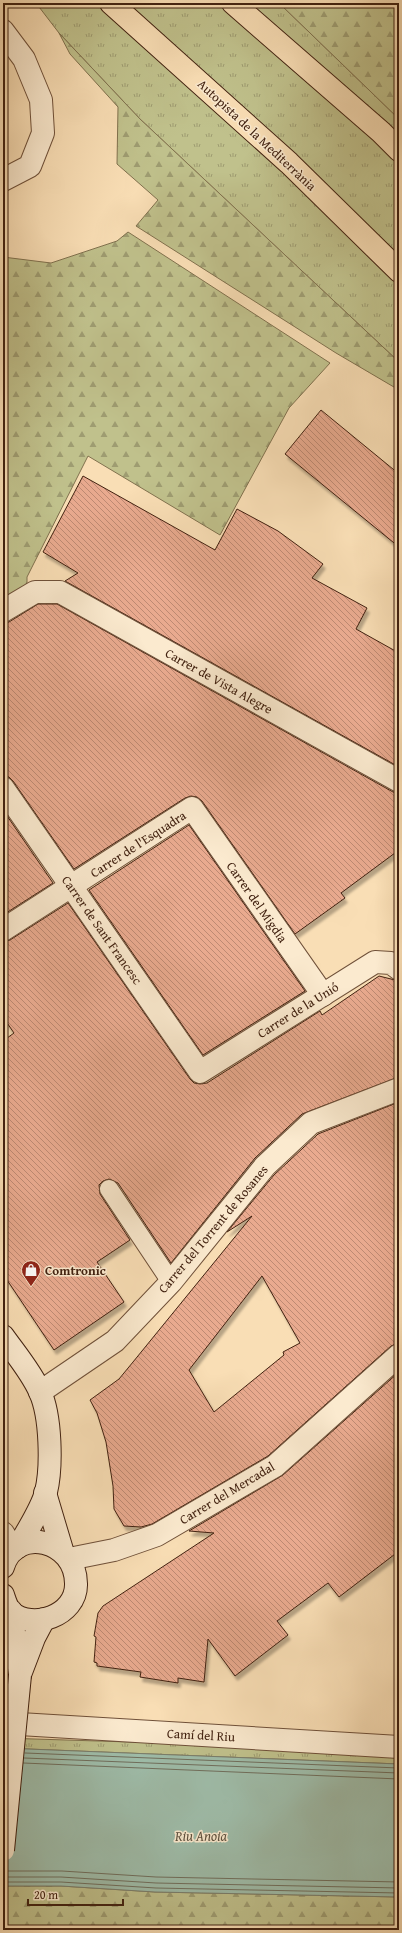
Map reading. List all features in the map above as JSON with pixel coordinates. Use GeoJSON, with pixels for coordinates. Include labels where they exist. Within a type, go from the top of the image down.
{"type":"FeatureCollection","features":[{"type":"Feature","properties":{"kind":"highway","name":"Autopista de la Mediterrània"},"geometry":{"type":"LineString","coordinates":[[111,3],[289,163],[399,272]]}},
{"type":"Feature","properties":{"kind":"highway"},"geometry":{"type":"LineString","coordinates":[[233,3],[381,132],[399,150]]}},
{"type":"Feature","properties":{"kind":"street"},"geometry":{"type":"LineString","coordinates":[[3,31],[24,59],[41,100],[43,133],[30,166],[3,180]]}},
{"type":"Feature","properties":{"kind":"street","name":"Carrer de Vista Alegre"},"geometry":{"type":"LineString","coordinates":[[3,611],[35,592],[60,592],[399,781]]}},
{"type":"Feature","properties":{"kind":"street","name":"Carrer de Sant Francesc"},"geometry":{"type":"LineString","coordinates":[[3,788],[200,1072]]}},
{"type":"Feature","properties":{"kind":"street","name":"Carrer de l'Esquadra"},"geometry":{"type":"LineString","coordinates":[[3,930],[72,887],[192,808]]}},
{"type":"Feature","properties":{"kind":"street","name":"Carrer del Migdia"},"geometry":{"type":"LineString","coordinates":[[192,808],[323,995]]}},
{"type":"Feature","properties":{"kind":"street","name":"Carrer de la Unió"},"geometry":{"type":"LineString","coordinates":[[200,1072],[375,962],[391,962],[399,969]]}},
{"type":"Feature","properties":{"kind":"street","name":"Carrer del Torrent de Rosanes"},"geometry":{"type":"LineString","coordinates":[[40,1392],[115,1341],[171,1282],[265,1166],[311,1123],[399,1089]]}},
{"type":"Feature","properties":{"kind":"street"},"geometry":{"type":"LineString","coordinates":[[3,1336],[40,1392],[46,1408],[49,1428],[49,1458],[46,1493],[65,1555],[75,1574],[75,1593],[66,1609],[56,1615],[31,1621],[21,1618],[6,1606]]}},
{"type":"Feature","properties":{"kind":"street","name":"Carrer del Mercadal"},"geometry":{"type":"LineString","coordinates":[[65,1555],[114,1550],[156,1535],[275,1466],[399,1355]]}},
{"type":"Feature","properties":{"kind":"street"},"geometry":{"type":"LineString","coordinates":[[10,1550],[46,1493]]}},
{"type":"Feature","properties":{"kind":"street"},"geometry":{"type":"LineString","coordinates":[[10,1550],[28,1543],[43,1543],[55,1546],[65,1555]]}},
{"type":"Feature","properties":{"kind":"street"},"geometry":{"type":"LineString","coordinates":[[6,1606],[20,1675]]}},
{"type":"Feature","properties":{"kind":"street"},"geometry":{"type":"LineString","coordinates":[[3,1850],[20,1675],[34,1638],[44,1619]]}},
{"type":"Feature","properties":{"kind":"street","name":"Camí del Riu"},"geometry":{"type":"LineString","coordinates":[[3,1723],[399,1747]]}},
{"type":"Feature","properties":{"kind":"lane"},"geometry":{"type":"LineString","coordinates":[[109,1189],[171,1282]]}},
{"type":"Feature","properties":{"kind":"green space"},"geometry":{"type":"Polygon","coordinates":[[[36,3],[279,3],[399,119],[399,362],[140,119],[59,33],[36,3]]]}},
{"type":"Feature","properties":{"kind":"green space"},"geometry":{"type":"Polygon","coordinates":[[[279,3],[399,3],[399,119],[279,3]]]}},
{"type":"Feature","properties":{"kind":"green space"},"geometry":{"type":"Polygon","coordinates":[[[59,33],[140,119],[399,362],[399,390],[336,353],[136,226],[158,200],[117,164],[118,107],[70,54],[59,33]]]}},
{"type":"Feature","properties":{"kind":"green space"},"geometry":{"type":"Polygon","coordinates":[[[128,232],[330,363],[289,408],[220,535],[88,456],[27,577],[27,587],[3,598],[3,257],[51,263],[117,241],[128,232]]]}},
{"type":"Feature","properties":{"kind":"green space"},"geometry":{"type":"Polygon","coordinates":[[[3,1738],[399,1752],[399,1764],[3,1748],[3,1738]]]}},
{"type":"Feature","properties":{"kind":"green space"},"geometry":{"type":"Polygon","coordinates":[[[3,1886],[61,1886],[155,1892],[399,1897],[399,1930],[3,1930],[3,1886]]]}},
{"type":"Feature","properties":{"kind":"water","name":"Riu Anoia"},"geometry":{"type":"Polygon","coordinates":[[[3,1748],[399,1764],[399,1897],[155,1892],[61,1886],[3,1886],[3,1748]]]}},
{"type":"Feature","properties":{"kind":"building"},"geometry":{"type":"Polygon","coordinates":[[[321,410],[399,474],[399,547],[285,454],[321,410]]]}},
{"type":"Feature","properties":{"kind":"building"},"geometry":{"type":"Polygon","coordinates":[[[83,476],[215,550],[237,509],[278,531],[323,564],[312,578],[367,608],[356,629],[399,653],[399,767],[65,581],[78,573],[43,552],[83,476]]]}},
{"type":"Feature","properties":{"kind":"building"},"geometry":{"type":"Polygon","coordinates":[[[38,604],[57,604],[393,792],[399,793],[399,850],[341,893],[345,898],[295,934],[202,801],[197,797],[191,796],[185,798],[74,869],[13,781],[9,777],[3,776],[3,623],[9,622],[38,604]]]}},
{"type":"Feature","properties":{"kind":"building"},"geometry":{"type":"Polygon","coordinates":[[[3,810],[53,883],[3,915],[3,810]]]}},
{"type":"Feature","properties":{"kind":"building"},"geometry":{"type":"Polygon","coordinates":[[[189,825],[305,991],[203,1055],[89,890],[189,825]]]}},
{"type":"Feature","properties":{"kind":"building"},"geometry":{"type":"Polygon","coordinates":[[[68,903],[194,1083],[207,1083],[320,1011],[322,1015],[379,976],[399,981],[399,1077],[302,1114],[255,1158],[171,1263],[118,1183],[109,1179],[103,1181],[99,1185],[100,1194],[130,1240],[97,1262],[124,1302],[54,1350],[3,1274],[3,1041],[14,1033],[3,1017],[3,942],[10,940],[68,903]]]}},
{"type":"Feature","properties":{"kind":"building"},"geometry":{"type":"Polygon","coordinates":[[[399,1102],[399,1343],[391,1346],[268,1456],[152,1524],[141,1527],[124,1526],[114,1509],[113,1486],[106,1442],[97,1413],[90,1400],[119,1379],[252,1216],[227,1232],[274,1175],[318,1134],[399,1102]],[[262,1276],[189,1370],[214,1412],[284,1355],[283,1352],[300,1343],[262,1276]]]}},
{"type":"Feature","properties":{"kind":"building"},"geometry":{"type":"Polygon","coordinates":[[[399,1372],[399,1551],[339,1597],[328,1583],[277,1621],[288,1635],[235,1676],[208,1639],[204,1682],[178,1678],[178,1683],[140,1677],[141,1672],[97,1666],[97,1663],[94,1662],[96,1637],[94,1636],[98,1613],[103,1606],[214,1533],[189,1531],[283,1475],[399,1372]]]}},
{"type":"Feature","properties":{"kind":"place","name":"Comtronic"},"geometry":{"type":"Point","coordinates":[31,1287]}}]}
